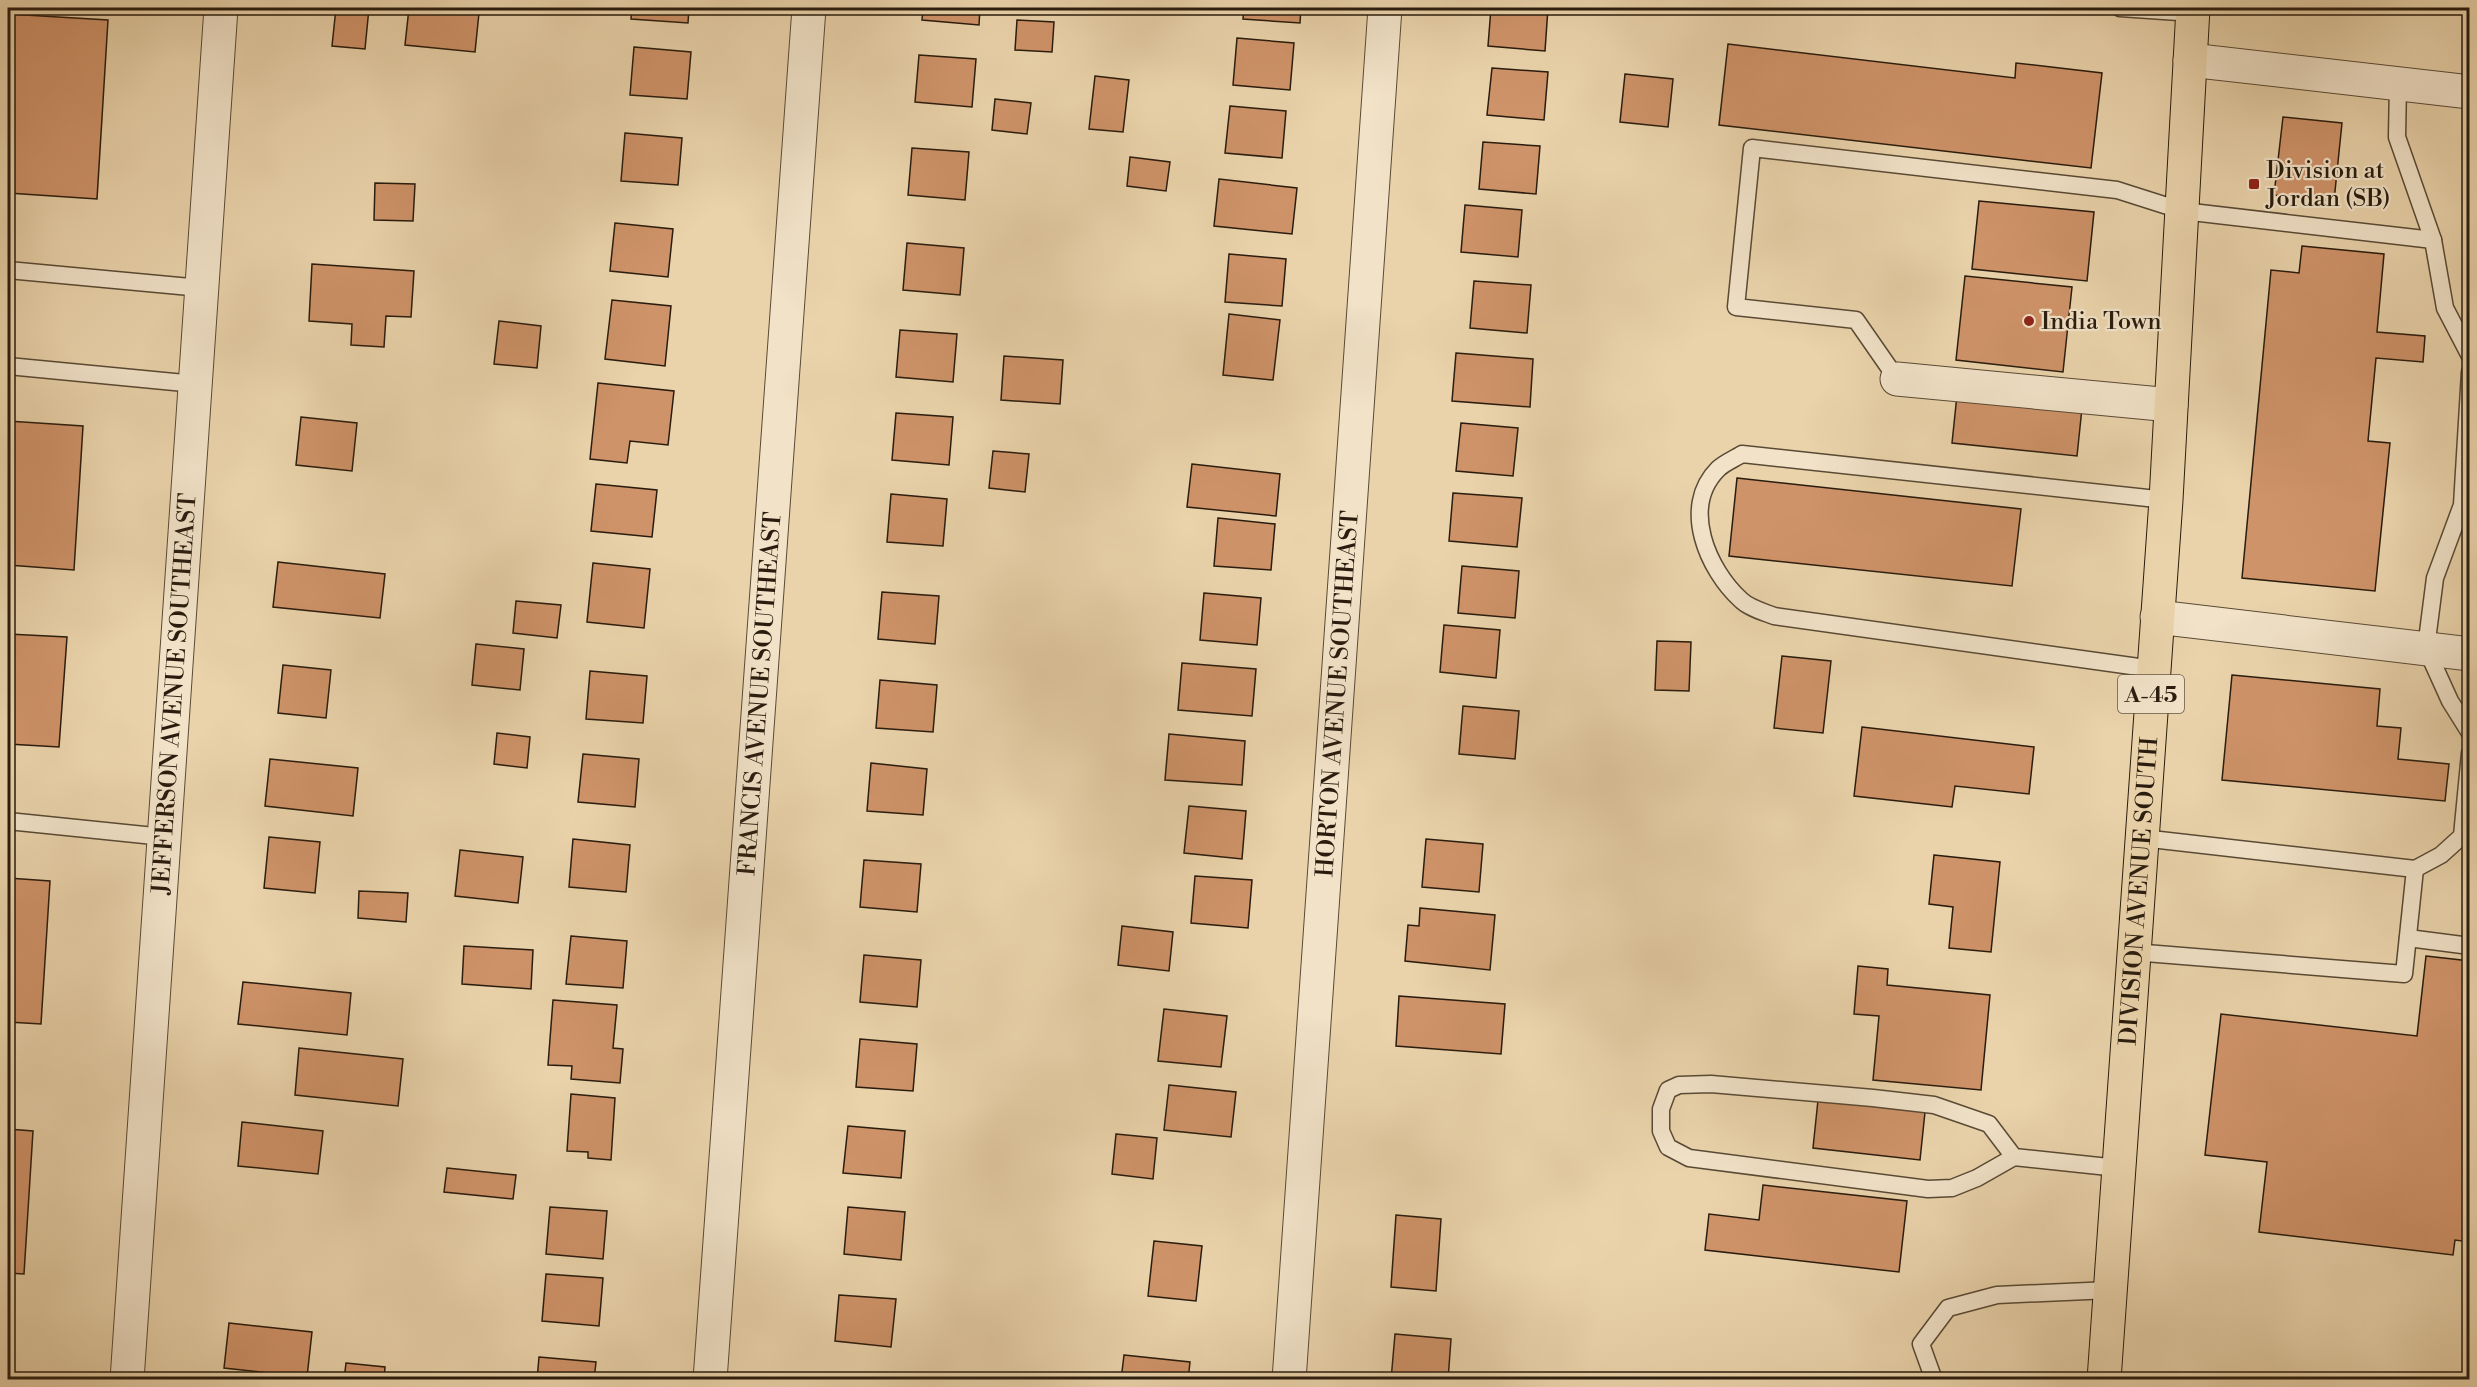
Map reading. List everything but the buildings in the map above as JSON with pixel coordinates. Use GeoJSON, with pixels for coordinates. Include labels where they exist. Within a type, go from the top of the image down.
{"type":"FeatureCollection","features":[{"type":"Feature","properties":{"kind":"main road","name":"DIVISION AVENUE SOUTH"},"geometry":{"type":"LineString","coordinates":[[2104,1380],[2166,500],[2193,10]]}},
{"type":"Feature","properties":{"kind":"street","name":"JEFFERSON AVENUE SOUTHEAST"},"geometry":{"type":"LineString","coordinates":[[127,1380],[221,8]]}},
{"type":"Feature","properties":{"kind":"street","name":"FRANCIS AVENUE SOUTHEAST"},"geometry":{"type":"LineString","coordinates":[[710,1380],[809,8]]}},
{"type":"Feature","properties":{"kind":"street","name":"HORTON AVENUE SOUTHEAST"},"geometry":{"type":"LineString","coordinates":[[1289,1380],[1384,8]]}},
{"type":"Feature","properties":{"kind":"street"},"geometry":{"type":"LineString","coordinates":[[2190,60],[2469,92]]}},
{"type":"Feature","properties":{"kind":"street"},"geometry":{"type":"LineString","coordinates":[[1897,379],[2171,405]]}},
{"type":"Feature","properties":{"kind":"street"},"geometry":{"type":"LineString","coordinates":[[2157,617],[2469,654]]}},
{"type":"Feature","properties":{"kind":"lane"},"geometry":{"type":"LineString","coordinates":[[2120,8],[2193,10]]}},
{"type":"Feature","properties":{"kind":"lane"},"geometry":{"type":"LineString","coordinates":[[2398,84],[2397,137],[2433,240],[2445,308],[2469,356]]}},
{"type":"Feature","properties":{"kind":"lane"},"geometry":{"type":"LineString","coordinates":[[1897,379],[1856,320],[1736,307],[1752,148],[2117,190],[2183,211],[2433,240]]}},
{"type":"Feature","properties":{"kind":"lane"},"geometry":{"type":"LineString","coordinates":[[8,270],[201,288]]}},
{"type":"Feature","properties":{"kind":"lane"},"geometry":{"type":"LineString","coordinates":[[8,366],[195,384]]}},
{"type":"Feature","properties":{"kind":"lane"},"geometry":{"type":"LineString","coordinates":[[2469,372],[2462,505],[2435,578],[2426,648],[2450,701],[2469,734]]}},
{"type":"Feature","properties":{"kind":"lane"},"geometry":{"type":"LineString","coordinates":[[2153,669],[1774,616],[1743,602],[1721,578],[1702,537],[1699,517],[1705,489],[1718,469],[1742,454],[2166,500]]}},
{"type":"Feature","properties":{"kind":"lane"},"geometry":{"type":"LineString","coordinates":[[2142,838],[2415,869],[2441,855],[2462,836],[2469,753]]}},
{"type":"Feature","properties":{"kind":"lane"},"geometry":{"type":"LineString","coordinates":[[8,821],[164,837]]}},
{"type":"Feature","properties":{"kind":"lane"},"geometry":{"type":"LineString","coordinates":[[2133,952],[2404,974],[2415,869]]}},
{"type":"Feature","properties":{"kind":"lane"},"geometry":{"type":"LineString","coordinates":[[2408,938],[2469,946]]}},
{"type":"Feature","properties":{"kind":"lane"},"geometry":{"type":"LineString","coordinates":[[2014,1157],[1989,1124],[1934,1106],[1873,1098],[1711,1084],[1679,1085],[1668,1090],[1662,1109],[1661,1131],[1668,1147],[1689,1158],[1928,1189],[1952,1188],[1977,1178],[2014,1157],[2118,1168]]}},
{"type":"Feature","properties":{"kind":"lane"},"geometry":{"type":"LineString","coordinates":[[1934,1380],[1921,1344],[1948,1308],[1997,1295],[2110,1290]]}},
{"type":"Feature","properties":{"kind":"place","name":"Division at Jordan (SB)"},"geometry":{"type":"Point","coordinates":[2254,184]}},
{"type":"Feature","properties":{"kind":"place","name":"India Town"},"geometry":{"type":"Point","coordinates":[2029,321]}}]}
